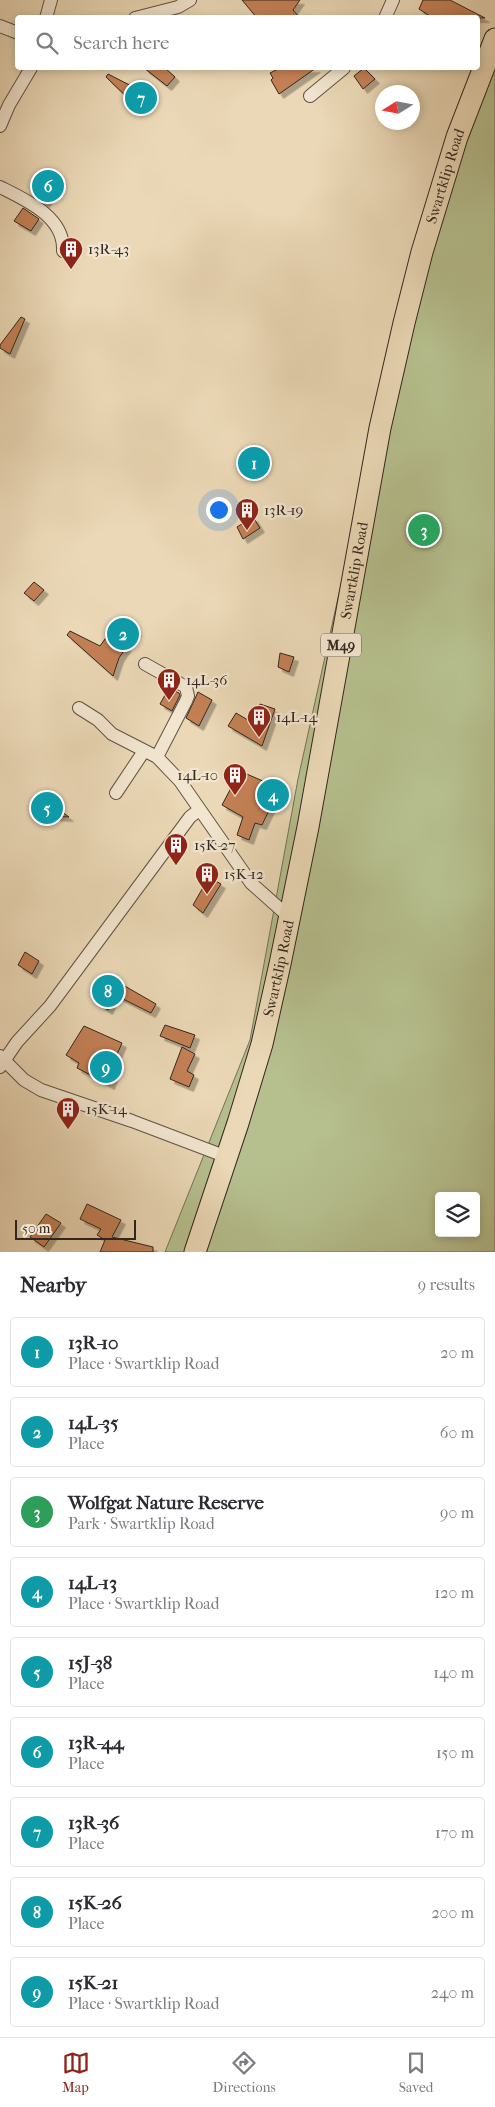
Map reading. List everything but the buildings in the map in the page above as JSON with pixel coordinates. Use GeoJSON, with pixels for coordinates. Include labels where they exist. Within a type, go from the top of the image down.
{"type":"FeatureCollection","features":[{"type":"Feature","properties":{"kind":"main road","name":"Swartklip Road"},"geometry":{"type":"LineString","coordinates":[[195,1252],[227,1158],[262,1044],[280,964],[288,916],[308,827],[380,428],[404,323],[422,252],[454,145],[495,39]]}},
{"type":"Feature","properties":{"kind":"street"},"geometry":{"type":"LineString","coordinates":[[47,15],[51,0]]}},
{"type":"Feature","properties":{"kind":"street"},"geometry":{"type":"LineString","coordinates":[[146,15],[178,7],[190,0]]}},
{"type":"Feature","properties":{"kind":"street"},"geometry":{"type":"LineString","coordinates":[[386,15],[393,0]]}},
{"type":"Feature","properties":{"kind":"street"},"geometry":{"type":"LineString","coordinates":[[0,26],[15,32]]}},
{"type":"Feature","properties":{"kind":"street"},"geometry":{"type":"LineString","coordinates":[[0,126],[9,105],[30,70]]}},
{"type":"Feature","properties":{"kind":"street"},"geometry":{"type":"LineString","coordinates":[[310,96],[342,70]]}},
{"type":"Feature","properties":{"kind":"street"},"geometry":{"type":"LineString","coordinates":[[0,187],[27,201],[56,225],[64,241],[64,251]]}},
{"type":"Feature","properties":{"kind":"street"},"geometry":{"type":"LineString","coordinates":[[146,664],[186,687],[187,691],[186,701],[158,757]]}},
{"type":"Feature","properties":{"kind":"street"},"geometry":{"type":"LineString","coordinates":[[79,708],[98,720],[112,734],[158,757],[180,781],[251,883],[288,916]]}},
{"type":"Feature","properties":{"kind":"street"},"geometry":{"type":"LineString","coordinates":[[116,793],[144,751]]}},
{"type":"Feature","properties":{"kind":"street"},"geometry":{"type":"LineString","coordinates":[[199,810],[190,818],[50,1006],[1,1061],[24,1080],[41,1090],[105,1111],[227,1158]]}},
{"type":"Feature","properties":{"kind":"green space"},"geometry":{"type":"Polygon","coordinates":[[[495,69],[495,1252],[165,1252],[250,1040],[298,779],[408,281],[495,69]]]}},
{"type":"Feature","properties":{"kind":"place","name":"13R-36"},"geometry":{"type":"Point","coordinates":[141,98]}},
{"type":"Feature","properties":{"kind":"place","name":"13R-44"},"geometry":{"type":"Point","coordinates":[48,186]}},
{"type":"Feature","properties":{"kind":"place","name":"13R-43"},"geometry":{"type":"Point","coordinates":[71,270]}},
{"type":"Feature","properties":{"kind":"place","name":"13R-10"},"geometry":{"type":"Point","coordinates":[254,463]}},
{"type":"Feature","properties":{"kind":"place","name":"Wolfgat Nature Reserve"},"geometry":{"type":"Point","coordinates":[424,530]}},
{"type":"Feature","properties":{"kind":"place","name":"13R-19"},"geometry":{"type":"Point","coordinates":[247,531]}},
{"type":"Feature","properties":{"kind":"place","name":"14L-35"},"geometry":{"type":"Point","coordinates":[123,634]}},
{"type":"Feature","properties":{"kind":"place","name":"14L-36"},"geometry":{"type":"Point","coordinates":[169,701]}},
{"type":"Feature","properties":{"kind":"place","name":"14L-14"},"geometry":{"type":"Point","coordinates":[259,738]}},
{"type":"Feature","properties":{"kind":"place","name":"14L-13"},"geometry":{"type":"Point","coordinates":[273,795]}},
{"type":"Feature","properties":{"kind":"place","name":"14L-10"},"geometry":{"type":"Point","coordinates":[235,796]}},
{"type":"Feature","properties":{"kind":"place","name":"15J-38"},"geometry":{"type":"Point","coordinates":[47,808]}},
{"type":"Feature","properties":{"kind":"place","name":"15K-27"},"geometry":{"type":"Point","coordinates":[176,866]}},
{"type":"Feature","properties":{"kind":"place","name":"15K-12"},"geometry":{"type":"Point","coordinates":[207,895]}},
{"type":"Feature","properties":{"kind":"place","name":"15K-26"},"geometry":{"type":"Point","coordinates":[108,991]}},
{"type":"Feature","properties":{"kind":"place","name":"15K-21"},"geometry":{"type":"Point","coordinates":[106,1067]}},
{"type":"Feature","properties":{"kind":"place","name":"15K-14"},"geometry":{"type":"Point","coordinates":[68,1130]}}]}
